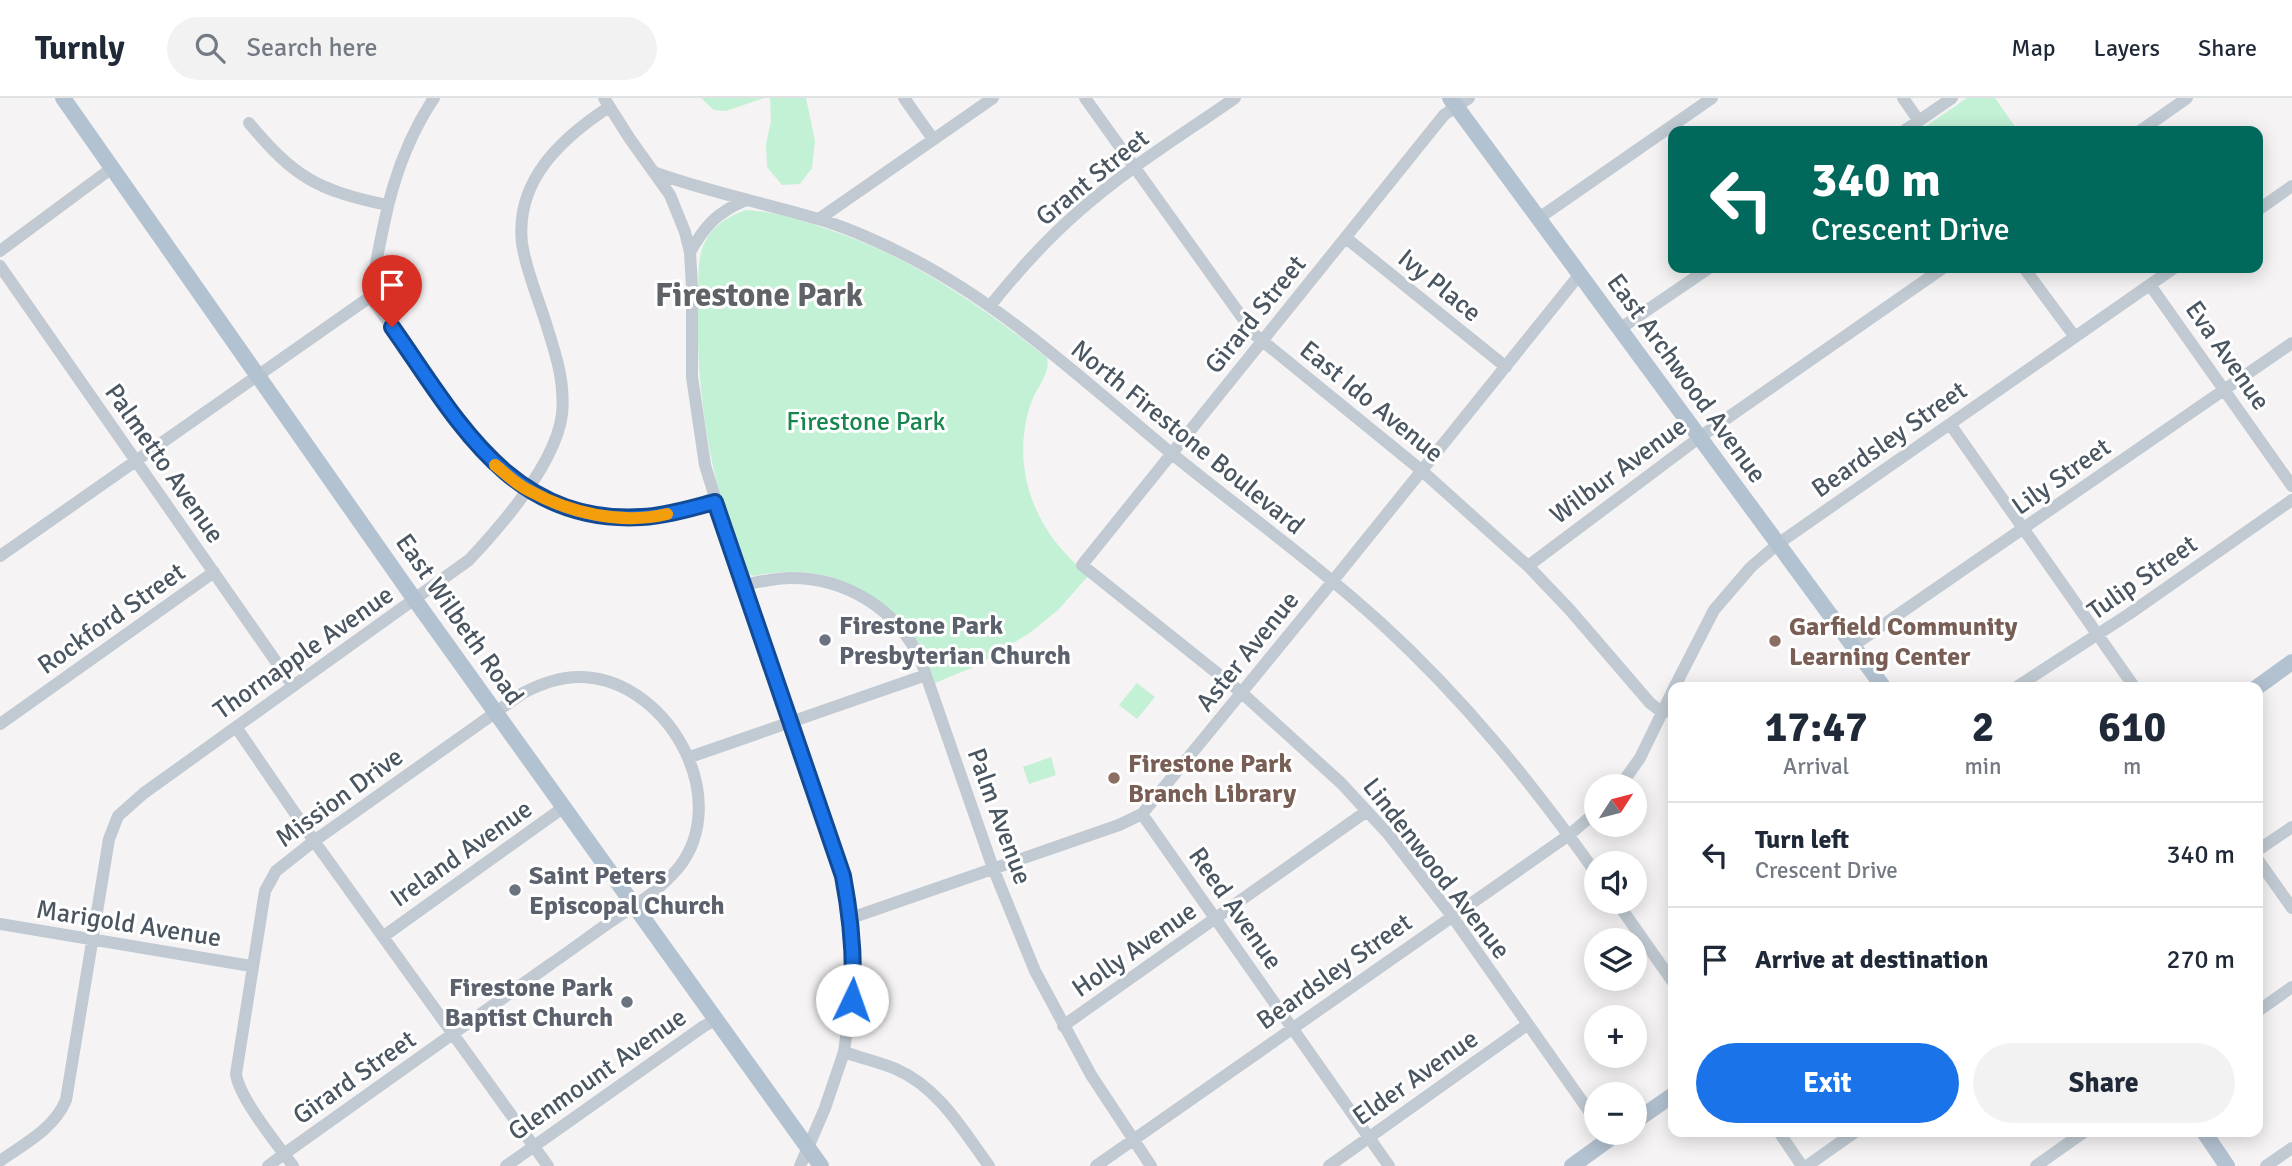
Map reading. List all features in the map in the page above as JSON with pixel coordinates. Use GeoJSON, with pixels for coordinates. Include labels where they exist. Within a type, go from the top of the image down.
{"type":"FeatureCollection","features":[{"type":"Feature","properties":{"kind":"main road","name":"East Wilbeth Road"},"geometry":{"type":"LineString","coordinates":[[63,98],[415,600],[821,1166]]}},
{"type":"Feature","properties":{"kind":"main road","name":"East Archwood Avenue"},"geometry":{"type":"LineString","coordinates":[[1458,101],[1539,218],[1880,682]]}},
{"type":"Feature","properties":{"kind":"main road"},"geometry":{"type":"LineString","coordinates":[[2263,683],[2292,663]]}},
{"type":"Feature","properties":{"kind":"main road"},"geometry":{"type":"LineString","coordinates":[[1647,1113],[1668,1098]]}},
{"type":"Feature","properties":{"kind":"main road"},"geometry":{"type":"LineString","coordinates":[[2207,1137],[2227,1166]]}},
{"type":"Feature","properties":{"kind":"main road"},"geometry":{"type":"LineString","coordinates":[[1572,1166],[1598,1145]]}},
{"type":"Feature","properties":{"kind":"street"},"geometry":{"type":"LineString","coordinates":[[0,556],[370,297],[387,205],[397,171],[409,142],[434,98]]}},
{"type":"Feature","properties":{"kind":"street"},"geometry":{"type":"LineString","coordinates":[[904,98],[933,139]]}},
{"type":"Feature","properties":{"kind":"street"},"geometry":{"type":"LineString","coordinates":[[819,219],[993,98]]}},
{"type":"Feature","properties":{"kind":"street","name":"East Ido Avenue"},"geometry":{"type":"LineString","coordinates":[[1085,98],[1246,324],[1262,341],[1422,470],[1528,566],[1588,629],[1650,703],[1663,713]]}},
{"type":"Feature","properties":{"kind":"street","name":"Grant Street"},"geometry":{"type":"LineString","coordinates":[[990,306],[1061,227],[1097,196],[1235,98]]}},
{"type":"Feature","properties":{"kind":"street"},"geometry":{"type":"LineString","coordinates":[[1672,126],[1712,98]]}},
{"type":"Feature","properties":{"kind":"street"},"geometry":{"type":"LineString","coordinates":[[1903,98],[1919,121]]}},
{"type":"Feature","properties":{"kind":"street"},"geometry":{"type":"LineString","coordinates":[[1912,126],[1952,98]]}},
{"type":"Feature","properties":{"kind":"street"},"geometry":{"type":"LineString","coordinates":[[2147,126],[2187,98]]}},
{"type":"Feature","properties":{"kind":"street","name":"Girard Street"},"geometry":{"type":"LineString","coordinates":[[1082,565],[1458,101]]}},
{"type":"Feature","properties":{"kind":"street"},"geometry":{"type":"LineString","coordinates":[[607,103],[679,211],[690,252],[692,377],[702,448],[715,502],[836,852],[851,919],[853,984],[844,1052],[825,1108],[800,1166]]}},
{"type":"Feature","properties":{"kind":"street","name":"Thornapple Avenue"},"geometry":{"type":"LineString","coordinates":[[0,1161],[49,1126],[63,1109],[109,839],[118,816],[133,801],[469,560],[493,536],[527,490],[553,443],[562,417],[563,398],[558,363],[524,253],[521,224],[525,203],[540,170],[566,139],[607,103]]}},
{"type":"Feature","properties":{"kind":"street"},"geometry":{"type":"LineString","coordinates":[[249,123],[278,158],[312,182],[346,196],[387,205]]}},
{"type":"Feature","properties":{"kind":"street"},"geometry":{"type":"LineString","coordinates":[[1539,218],[1668,129]]}},
{"type":"Feature","properties":{"kind":"street"},"geometry":{"type":"LineString","coordinates":[[0,251],[112,168]]}},
{"type":"Feature","properties":{"kind":"street","name":"North Firestone Boulevard"},"geometry":{"type":"LineString","coordinates":[[656,173],[744,201],[819,219],[921,263],[990,306],[1332,582],[1414,654],[1469,710],[1515,764],[1584,856]]}},
{"type":"Feature","properties":{"kind":"street"},"geometry":{"type":"LineString","coordinates":[[2263,206],[2292,186]]}},
{"type":"Feature","properties":{"kind":"street"},"geometry":{"type":"LineString","coordinates":[[690,252],[713,219],[726,209],[744,201]]}},
{"type":"Feature","properties":{"kind":"street","name":"Ivy Place"},"geometry":{"type":"LineString","coordinates":[[1346,238],[1506,367]]}},
{"type":"Feature","properties":{"kind":"street","name":"Palmetto Avenue"},"geometry":{"type":"LineString","coordinates":[[0,267],[293,686]]}},
{"type":"Feature","properties":{"kind":"street"},"geometry":{"type":"LineString","coordinates":[[1621,328],[1702,273]]}},
{"type":"Feature","properties":{"kind":"street","name":"Wilbur Avenue"},"geometry":{"type":"LineString","coordinates":[[1528,566],[1700,437],[1936,273]]}},
{"type":"Feature","properties":{"kind":"street"},"geometry":{"type":"LineString","coordinates":[[2028,273],[2075,337]]}},
{"type":"Feature","properties":{"kind":"street","name":"Beardsley Street"},"geometry":{"type":"LineString","coordinates":[[1678,682],[1714,610],[1751,567],[1779,543],[2167,273]]}},
{"type":"Feature","properties":{"kind":"street","name":"Aster Avenue"},"geometry":{"type":"LineString","coordinates":[[851,919],[1119,825],[1142,814],[1580,274]]}},
{"type":"Feature","properties":{"kind":"street","name":"Eva Avenue"},"geometry":{"type":"LineString","coordinates":[[2150,285],[2292,486]]}},
{"type":"Feature","properties":{"kind":"street"},"geometry":{"type":"LineString","coordinates":[[370,297],[469,436],[495,465],[527,490],[585,512],[618,517],[660,515],[715,502]]}},
{"type":"Feature","properties":{"kind":"street","name":"Lily Street"},"geometry":{"type":"LineString","coordinates":[[1854,645],[2025,530],[2292,343]]}},
{"type":"Feature","properties":{"kind":"street"},"geometry":{"type":"LineString","coordinates":[[1950,424],[2131,682]]}},
{"type":"Feature","properties":{"kind":"street","name":"Tulip Street"},"geometry":{"type":"LineString","coordinates":[[2024,682],[2292,500]]}},
{"type":"Feature","properties":{"kind":"street","name":"Lindenwood Avenue"},"geometry":{"type":"LineString","coordinates":[[1082,565],[1242,692],[1312,754],[1367,811],[1409,859],[1452,916],[1584,1104]]}},
{"type":"Feature","properties":{"kind":"street","name":"Rockford Street"},"geometry":{"type":"LineString","coordinates":[[0,724],[214,572]]}},
{"type":"Feature","properties":{"kind":"street","name":"Palm Avenue"},"geometry":{"type":"LineString","coordinates":[[743,585],[792,578],[822,581],[852,591],[881,609],[899,625],[918,653],[993,868],[1035,971],[1091,1075],[1152,1166]]}},
{"type":"Feature","properties":{"kind":"street"},"geometry":{"type":"LineString","coordinates":[[690,757],[926,675]]}},
{"type":"Feature","properties":{"kind":"street","name":"Mission Drive"},"geometry":{"type":"LineString","coordinates":[[293,1166],[247,1101],[237,1082],[237,1056],[251,966],[267,883],[276,871],[314,841],[541,684],[574,677],[615,684],[644,701],[672,730],[690,757]]}},
{"type":"Feature","properties":{"kind":"street","name":"Beardsley Street"},"geometry":{"type":"LineString","coordinates":[[1629,774],[1640,758],[1668,702]]}},
{"type":"Feature","properties":{"kind":"street"},"geometry":{"type":"LineString","coordinates":[[236,727],[314,841],[548,1166]]}},
{"type":"Feature","properties":{"kind":"street","name":"Girard Street"},"geometry":{"type":"LineString","coordinates":[[268,1166],[635,906],[675,872],[684,860],[697,830],[699,800],[690,757]]}},
{"type":"Feature","properties":{"kind":"street","name":"Ireland Avenue"},"geometry":{"type":"LineString","coordinates":[[384,936],[564,807]]}},
{"type":"Feature","properties":{"kind":"street","name":"Holly Avenue"},"geometry":{"type":"LineString","coordinates":[[1063,1026],[1367,811]]}},
{"type":"Feature","properties":{"kind":"street","name":"Reed Avenue"},"geometry":{"type":"LineString","coordinates":[[1142,814],[1389,1166]]}},
{"type":"Feature","properties":{"kind":"street","name":"Beardsley Street"},"geometry":{"type":"LineString","coordinates":[[1096,1166],[1569,835],[1584,822]]}},
{"type":"Feature","properties":{"kind":"street"},"geometry":{"type":"LineString","coordinates":[[2263,847],[2292,827]]}},
{"type":"Feature","properties":{"kind":"street"},"geometry":{"type":"LineString","coordinates":[[2263,867],[2292,908]]}},
{"type":"Feature","properties":{"kind":"street"},"geometry":{"type":"LineString","coordinates":[[1625,914],[1668,975]]}},
{"type":"Feature","properties":{"kind":"street","name":"Marigold Avenue"},"geometry":{"type":"LineString","coordinates":[[0,924],[251,966]]}},
{"type":"Feature","properties":{"kind":"street"},"geometry":{"type":"LineString","coordinates":[[2263,1007],[2292,987]]}},
{"type":"Feature","properties":{"kind":"street","name":"Glenmount Avenue"},"geometry":{"type":"LineString","coordinates":[[506,1166],[697,1030],[716,1020]]}},
{"type":"Feature","properties":{"kind":"street","name":"Elder Avenue"},"geometry":{"type":"LineString","coordinates":[[1329,1166],[1527,1025]]}},
{"type":"Feature","properties":{"kind":"street"},"geometry":{"type":"LineString","coordinates":[[844,1052],[896,1069],[922,1084],[953,1115],[989,1166]]}},
{"type":"Feature","properties":{"kind":"street"},"geometry":{"type":"LineString","coordinates":[[1783,1137],[1805,1166],[1848,1137]]}},
{"type":"Feature","properties":{"kind":"street"},"geometry":{"type":"LineString","coordinates":[[2036,1166],[2077,1137]]}},
{"type":"Feature","properties":{"kind":"street"},"geometry":{"type":"LineString","coordinates":[[2266,1166],[2292,1148]]}},
{"type":"Feature","properties":{"kind":"green space"},"geometry":{"type":"Polygon","coordinates":[[[701,98],[764,98],[726,111],[714,110],[701,98]]]}},
{"type":"Feature","properties":{"kind":"green space"},"geometry":{"type":"Polygon","coordinates":[[[770,98],[806,98],[815,141],[812,168],[800,184],[782,185],[767,167],[770,98]]]}},
{"type":"Feature","properties":{"kind":"green space"},"geometry":{"type":"Polygon","coordinates":[[[1967,98],[1995,98],[2015,126],[1926,126],[1967,98]]]}},
{"type":"Feature","properties":{"kind":"green space","name":"Firestone Park"},"geometry":{"type":"Polygon","coordinates":[[[745,210],[800,220],[880,250],[966,299],[1047,358],[1047,369],[1031,403],[1025,427],[1025,475],[1041,520],[1070,559],[1089,575],[1058,610],[1031,632],[976,666],[935,683],[921,648],[906,627],[870,595],[827,576],[779,572],[754,576],[745,572],[723,506],[708,439],[699,370],[698,271],[702,249],[708,236],[717,226],[745,210]]]}},
{"type":"Feature","properties":{"kind":"green space"},"geometry":{"type":"Polygon","coordinates":[[[1137,683],[1155,697],[1137,719],[1119,705],[1137,683]]]}},
{"type":"Feature","properties":{"kind":"green space"},"geometry":{"type":"Polygon","coordinates":[[[1051,757],[1056,775],[1029,784],[1023,767],[1051,757]]]}},
{"type":"Feature","properties":{"kind":"slow traffic"},"geometry":{"type":"LineString","coordinates":[[495,465],[527,490],[585,512],[633,518],[667,514]]}},
{"type":"Feature","properties":{"kind":"place","name":"Firestone Park Presbyterian Church"},"geometry":{"type":"Point","coordinates":[825,640]}},
{"type":"Feature","properties":{"kind":"place","name":"Garfield Community Learning Center"},"geometry":{"type":"Point","coordinates":[1775,641]}},
{"type":"Feature","properties":{"kind":"place","name":"Firestone Park Branch Library"},"geometry":{"type":"Point","coordinates":[1114,778]}},
{"type":"Feature","properties":{"kind":"place","name":"Saint Peters Episcopal Church"},"geometry":{"type":"Point","coordinates":[515,890]}},
{"type":"Feature","properties":{"kind":"place","name":"Firestone Park Baptist Church"},"geometry":{"type":"Point","coordinates":[627,1002]}},
{"type":"Feature","properties":{"kind":"district","name":"Firestone Park"},"geometry":{"type":"Point","coordinates":[759,294]}},
{"type":"Feature","properties":{"kind":"route"},"geometry":{"type":"LineString","coordinates":[[392,327],[469,436],[495,465],[527,490],[585,512],[633,518],[660,515],[715,502],[843,876],[852,929],[852,1000]]}}]}
